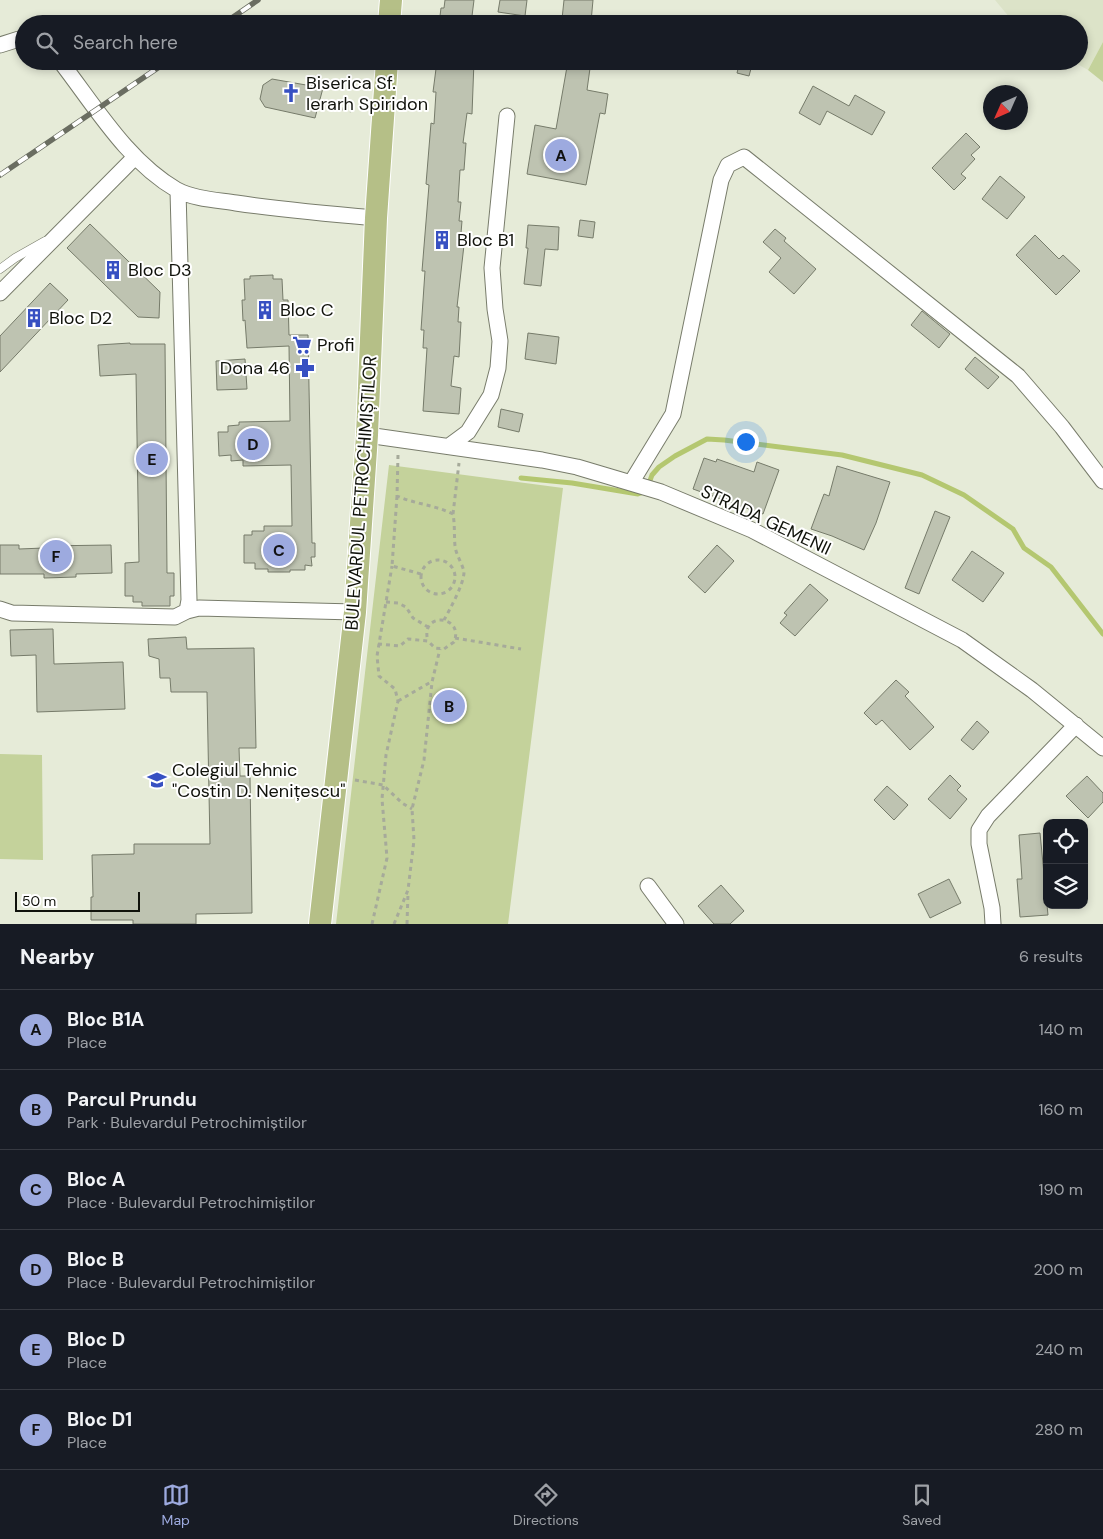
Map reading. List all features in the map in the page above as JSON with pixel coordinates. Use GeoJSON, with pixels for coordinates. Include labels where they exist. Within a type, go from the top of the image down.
{"type":"FeatureCollection","features":[{"type":"Feature","properties":{"kind":"main road"},"geometry":{"type":"LineString","coordinates":[[390,15],[391,0]]}},
{"type":"Feature","properties":{"kind":"main road","name":"BULEVARDUL PETROCHIMIȘTILOR"},"geometry":{"type":"LineString","coordinates":[[320,924],[355,612],[367,435],[376,218],[386,70]]}},
{"type":"Feature","properties":{"kind":"street"},"geometry":{"type":"LineString","coordinates":[[0,45],[15,40]]}},
{"type":"Feature","properties":{"kind":"street"},"geometry":{"type":"LineString","coordinates":[[67,70],[135,157],[178,191],[204,198],[268,208],[376,218]]}},
{"type":"Feature","properties":{"kind":"street"},"geometry":{"type":"LineString","coordinates":[[455,447],[468,432],[491,394],[498,368],[500,341],[492,268],[507,116]]}},
{"type":"Feature","properties":{"kind":"street"},"geometry":{"type":"LineString","coordinates":[[0,293],[135,157]]}},
{"type":"Feature","properties":{"kind":"street"},"geometry":{"type":"LineString","coordinates":[[632,483],[673,414],[721,180],[728,165],[744,157],[1018,376],[1062,427],[1103,481]]}},
{"type":"Feature","properties":{"kind":"street"},"geometry":{"type":"LineString","coordinates":[[178,191],[188,612]]}},
{"type":"Feature","properties":{"kind":"street","name":"STRADA GEMENII"},"geometry":{"type":"LineString","coordinates":[[367,435],[542,460],[577,467],[661,492],[752,530],[962,640],[1018,680],[1103,748]]}},
{"type":"Feature","properties":{"kind":"street"},"geometry":{"type":"LineString","coordinates":[[0,609],[12,613],[174,617],[199,608],[355,612]]}},
{"type":"Feature","properties":{"kind":"street"},"geometry":{"type":"LineString","coordinates":[[992,924],[992,908],[979,844],[979,830],[988,816],[1076,725]]}},
{"type":"Feature","properties":{"kind":"street"},"geometry":{"type":"LineString","coordinates":[[648,886],[676,924]]}},
{"type":"Feature","properties":{"kind":"lane"},"geometry":{"type":"LineString","coordinates":[[0,269],[15,258],[64,230]]}},
{"type":"Feature","properties":{"kind":"path"},"geometry":{"type":"LineString","coordinates":[[319,103],[351,111]]}},
{"type":"Feature","properties":{"kind":"path"},"geometry":{"type":"LineString","coordinates":[[372,924],[386,858],[382,799],[383,785],[386,755],[398,701],[395,689],[379,676],[377,656],[392,566],[399,440]]}},
{"type":"Feature","properties":{"kind":"path"},"geometry":{"type":"LineString","coordinates":[[444,620],[464,572],[455,546],[456,528],[453,514],[455,447]]}},
{"type":"Feature","properties":{"kind":"path"},"geometry":{"type":"LineString","coordinates":[[397,496],[443,509],[453,514]]}},
{"type":"Feature","properties":{"kind":"path"},"geometry":{"type":"LineString","coordinates":[[438,560],[448,564],[452,569],[454,580],[445,592],[434,593],[430,592],[422,584],[421,574],[427,564],[438,560]]}},
{"type":"Feature","properties":{"kind":"path"},"geometry":{"type":"LineString","coordinates":[[392,566],[421,574]]}},
{"type":"Feature","properties":{"kind":"path"},"geometry":{"type":"LineString","coordinates":[[454,580],[461,583]]}},
{"type":"Feature","properties":{"kind":"path"},"geometry":{"type":"LineString","coordinates":[[386,602],[398,603],[406,607],[413,618],[428,627]]}},
{"type":"Feature","properties":{"kind":"path"},"geometry":{"type":"LineString","coordinates":[[444,620],[449,622],[455,629],[456,638],[452,645],[440,649],[431,645],[428,641],[427,631],[428,627],[435,621],[444,620]]}},
{"type":"Feature","properties":{"kind":"path"},"geometry":{"type":"LineString","coordinates":[[456,638],[521,649]]}},
{"type":"Feature","properties":{"kind":"path"},"geometry":{"type":"LineString","coordinates":[[378,644],[400,646],[408,639],[428,641]]}},
{"type":"Feature","properties":{"kind":"path"},"geometry":{"type":"LineString","coordinates":[[407,924],[408,890],[414,840],[412,809],[424,760],[432,682],[440,649]]}},
{"type":"Feature","properties":{"kind":"path"},"geometry":{"type":"LineString","coordinates":[[398,701],[432,682]]}},
{"type":"Feature","properties":{"kind":"path"},"geometry":{"type":"LineString","coordinates":[[337,776],[383,785],[402,803],[412,809]]}},
{"type":"Feature","properties":{"kind":"path"},"geometry":{"type":"LineString","coordinates":[[394,924],[408,890]]}},
{"type":"Feature","properties":{"kind":"shaded area"},"geometry":{"type":"Polygon","coordinates":[[[995,0],[1103,0],[1103,42],[1088,70],[1088,15],[1008,15],[995,0]]]}},
{"type":"Feature","properties":{"kind":"green space"},"geometry":{"type":"Polygon","coordinates":[[[1103,42],[1103,82],[1088,70],[1103,42]]]}},
{"type":"Feature","properties":{"kind":"green space"},"geometry":{"type":"Polygon","coordinates":[[[389,465],[563,488],[508,924],[336,924],[389,465]]]}},
{"type":"Feature","properties":{"kind":"green space"},"geometry":{"type":"Polygon","coordinates":[[[0,754],[42,755],[43,860],[0,859],[0,754]]]}},
{"type":"Feature","properties":{"kind":"building"},"geometry":{"type":"Polygon","coordinates":[[[445,0],[474,0],[472,15],[440,15],[441,8],[444,8],[445,0]]]}},
{"type":"Feature","properties":{"kind":"building"},"geometry":{"type":"Polygon","coordinates":[[[500,0],[527,0],[525,15],[498,12],[500,0]]]}},
{"type":"Feature","properties":{"kind":"building"},"geometry":{"type":"Polygon","coordinates":[[[564,0],[593,0],[592,15],[562,15],[564,0]]]}},
{"type":"Feature","properties":{"kind":"building","name":"Bloc B1"},"geometry":{"type":"Polygon","coordinates":[[[436,70],[474,70],[472,114],[467,113],[463,143],[466,143],[464,170],[460,170],[458,202],[461,202],[459,221],[462,221],[460,245],[464,245],[457,307],[459,307],[458,322],[461,322],[459,357],[454,356],[451,386],[461,388],[459,414],[423,411],[427,348],[423,348],[424,330],[421,330],[425,271],[422,271],[429,185],[426,184],[431,123],[434,124],[436,92],[433,92],[436,70]]]}},
{"type":"Feature","properties":{"kind":"building"},"geometry":{"type":"Polygon","coordinates":[[[566,70],[590,70],[587,90],[608,94],[605,114],[600,113],[586,185],[527,174],[535,125],[556,129],[566,70]]]}},
{"type":"Feature","properties":{"kind":"building"},"geometry":{"type":"Polygon","coordinates":[[[738,70],[751,70],[749,76],[737,73],[738,70]]]}},
{"type":"Feature","properties":{"kind":"building","name":"Biserica Sf. Ierarh Spiridon"},"geometry":{"type":"Polygon","coordinates":[[[272,79],[323,88],[315,118],[265,107],[260,99],[263,85],[272,79]]]}},
{"type":"Feature","properties":{"kind":"building"},"geometry":{"type":"Polygon","coordinates":[[[813,86],[849,106],[855,95],[885,112],[872,135],[827,111],[820,125],[799,113],[813,86]]]}},
{"type":"Feature","properties":{"kind":"building"},"geometry":{"type":"Polygon","coordinates":[[[966,133],[980,147],[971,155],[975,159],[961,174],[966,178],[954,190],[932,168],[966,133]]]}},
{"type":"Feature","properties":{"kind":"building"},"geometry":{"type":"Polygon","coordinates":[[[1000,176],[1025,197],[1007,219],[982,199],[1000,176]]]}},
{"type":"Feature","properties":{"kind":"building"},"geometry":{"type":"Polygon","coordinates":[[[580,220],[595,222],[593,238],[578,236],[580,220]]]}},
{"type":"Feature","properties":{"kind":"building","name":"Bloc D3"},"geometry":{"type":"Polygon","coordinates":[[[90,224],[160,292],[159,318],[138,317],[67,248],[90,224]]]}},
{"type":"Feature","properties":{"kind":"building"},"geometry":{"type":"Polygon","coordinates":[[[528,225],[559,227],[558,250],[545,249],[541,286],[524,284],[528,248],[526,248],[528,225]]]}},
{"type":"Feature","properties":{"kind":"building"},"geometry":{"type":"Polygon","coordinates":[[[775,229],[786,238],[784,241],[816,269],[794,294],[769,272],[781,258],[763,242],[775,229]]]}},
{"type":"Feature","properties":{"kind":"building"},"geometry":{"type":"Polygon","coordinates":[[[1035,235],[1059,259],[1063,255],[1080,271],[1056,295],[1016,255],[1035,235]]]}},
{"type":"Feature","properties":{"kind":"building"},"geometry":{"type":"Polygon","coordinates":[[[273,275],[273,279],[282,279],[283,300],[288,300],[289,335],[308,335],[312,543],[315,543],[315,557],[311,557],[312,566],[305,565],[305,570],[290,570],[290,572],[268,572],[268,569],[255,569],[255,563],[244,563],[244,535],[252,535],[252,531],[264,531],[264,526],[292,526],[291,465],[243,466],[243,460],[231,461],[231,455],[219,456],[218,432],[228,432],[228,426],[239,425],[239,422],[290,421],[289,346],[247,348],[245,320],[243,321],[244,279],[250,279],[250,276],[273,275]]]}},
{"type":"Feature","properties":{"kind":"building","name":"Bloc D2"},"geometry":{"type":"Polygon","coordinates":[[[50,283],[68,300],[0,372],[0,336],[50,283]]]}},
{"type":"Feature","properties":{"kind":"building"},"geometry":{"type":"Polygon","coordinates":[[[922,311],[950,334],[939,348],[911,325],[922,311]]]}},
{"type":"Feature","properties":{"kind":"building"},"geometry":{"type":"Polygon","coordinates":[[[528,333],[559,337],[556,364],[525,359],[528,333]]]}},
{"type":"Feature","properties":{"kind":"building"},"geometry":{"type":"Polygon","coordinates":[[[130,343],[165,344],[167,573],[174,573],[174,596],[170,596],[170,606],[142,606],[142,602],[133,602],[133,596],[125,596],[125,563],[139,562],[136,374],[100,376],[98,345],[130,343]]]}},
{"type":"Feature","properties":{"kind":"building"},"geometry":{"type":"Polygon","coordinates":[[[975,357],[999,377],[988,389],[965,369],[975,357]]]}},
{"type":"Feature","properties":{"kind":"building"},"geometry":{"type":"Polygon","coordinates":[[[245,359],[247,389],[217,390],[216,361],[245,359]]]}},
{"type":"Feature","properties":{"kind":"building"},"geometry":{"type":"Polygon","coordinates":[[[501,409],[523,414],[519,432],[498,427],[501,409]]]}},
{"type":"Feature","properties":{"kind":"building"},"geometry":{"type":"Polygon","coordinates":[[[704,458],[716,462],[717,459],[754,472],[757,462],[779,470],[763,514],[693,489],[704,458]]]}},
{"type":"Feature","properties":{"kind":"building"},"geometry":{"type":"Polygon","coordinates":[[[837,466],[890,482],[876,523],[864,550],[811,529],[824,494],[829,496],[837,466]]]}},
{"type":"Feature","properties":{"kind":"building"},"geometry":{"type":"Polygon","coordinates":[[[935,511],[950,517],[919,594],[905,588],[935,511]]]}},
{"type":"Feature","properties":{"kind":"building"},"geometry":{"type":"Polygon","coordinates":[[[0,545],[19,545],[19,549],[44,548],[43,546],[111,545],[112,573],[76,574],[76,577],[44,578],[44,574],[0,574],[0,545]]]}},
{"type":"Feature","properties":{"kind":"building"},"geometry":{"type":"Polygon","coordinates":[[[717,545],[734,561],[705,593],[688,577],[717,545]]]}},
{"type":"Feature","properties":{"kind":"building"},"geometry":{"type":"Polygon","coordinates":[[[972,551],[1004,573],[983,602],[952,580],[972,551]]]}},
{"type":"Feature","properties":{"kind":"building"},"geometry":{"type":"Polygon","coordinates":[[[810,584],[828,600],[795,636],[780,623],[787,615],[784,613],[810,584]]]}},
{"type":"Feature","properties":{"kind":"building"},"geometry":{"type":"Polygon","coordinates":[[[53,629],[54,664],[123,662],[125,709],[37,712],[36,655],[11,656],[10,630],[53,629]]]}},
{"type":"Feature","properties":{"kind":"building"},"geometry":{"type":"Polygon","coordinates":[[[186,637],[187,649],[254,648],[256,748],[239,748],[240,776],[250,776],[252,913],[196,914],[196,924],[133,924],[133,920],[91,920],[91,897],[93,897],[92,855],[134,854],[134,844],[210,844],[207,692],[171,692],[170,678],[160,678],[159,659],[149,656],[148,639],[186,637]]]}},
{"type":"Feature","properties":{"kind":"building"},"geometry":{"type":"Polygon","coordinates":[[[896,680],[909,692],[905,696],[934,727],[910,750],[882,720],[876,725],[864,713],[896,680]]]}},
{"type":"Feature","properties":{"kind":"building"},"geometry":{"type":"Polygon","coordinates":[[[977,721],[989,732],[973,750],[961,740],[977,721]]]}},
{"type":"Feature","properties":{"kind":"building"},"geometry":{"type":"Polygon","coordinates":[[[950,775],[961,786],[957,790],[967,799],[950,819],[928,799],[950,775]]]}},
{"type":"Feature","properties":{"kind":"building"},"geometry":{"type":"Polygon","coordinates":[[[1087,776],[1103,793],[1103,802],[1088,818],[1066,796],[1087,776]]]}},
{"type":"Feature","properties":{"kind":"building"},"geometry":{"type":"Polygon","coordinates":[[[887,786],[908,805],[894,820],[874,800],[887,786]]]}},
{"type":"Feature","properties":{"kind":"building"},"geometry":{"type":"Polygon","coordinates":[[[1040,833],[1043,864],[1043,909],[1047,909],[1048,915],[1020,917],[1017,879],[1022,879],[1019,835],[1040,833]]]}},
{"type":"Feature","properties":{"kind":"building"},"geometry":{"type":"Polygon","coordinates":[[[949,879],[961,903],[930,918],[918,894],[949,879]]]}},
{"type":"Feature","properties":{"kind":"building"},"geometry":{"type":"Polygon","coordinates":[[[721,885],[744,911],[730,924],[714,924],[698,906],[721,885]]]}},
{"type":"Feature","properties":{"kind":"waterway"},"geometry":{"type":"LineString","coordinates":[[648,486],[652,475],[659,467],[707,439],[842,455],[922,475],[964,495],[1013,529],[1024,548],[1051,567],[1103,634]]}},
{"type":"Feature","properties":{"kind":"waterway"},"geometry":{"type":"LineString","coordinates":[[521,478],[572,483],[638,494],[644,492]]}},
{"type":"Feature","properties":{"kind":"railway"},"geometry":{"type":"LineString","coordinates":[[236,15],[258,0]]}},
{"type":"Feature","properties":{"kind":"railway"},"geometry":{"type":"LineString","coordinates":[[0,175],[155,70]]}},
{"type":"Feature","properties":{"kind":"place","name":"Biserica Sf. Ierarh Spiridon"},"geometry":{"type":"Point","coordinates":[291,93]}},
{"type":"Feature","properties":{"kind":"place","name":"Bloc B1A"},"geometry":{"type":"Point","coordinates":[561,155]}},
{"type":"Feature","properties":{"kind":"place","name":"Bloc B1"},"geometry":{"type":"Point","coordinates":[442,240]}},
{"type":"Feature","properties":{"kind":"place","name":"Bloc D3"},"geometry":{"type":"Point","coordinates":[113,270]}},
{"type":"Feature","properties":{"kind":"place","name":"Bloc C"},"geometry":{"type":"Point","coordinates":[265,310]}},
{"type":"Feature","properties":{"kind":"place","name":"Bloc D2"},"geometry":{"type":"Point","coordinates":[34,318]}},
{"type":"Feature","properties":{"kind":"place","name":"Profi"},"geometry":{"type":"Point","coordinates":[302,345]}},
{"type":"Feature","properties":{"kind":"place","name":"Dona 46"},"geometry":{"type":"Point","coordinates":[305,368]}},
{"type":"Feature","properties":{"kind":"place","name":"Bloc B"},"geometry":{"type":"Point","coordinates":[253,444]}},
{"type":"Feature","properties":{"kind":"place","name":"Bloc D"},"geometry":{"type":"Point","coordinates":[152,459]}},
{"type":"Feature","properties":{"kind":"place","name":"Bloc A"},"geometry":{"type":"Point","coordinates":[279,550]}},
{"type":"Feature","properties":{"kind":"place","name":"Bloc D1"},"geometry":{"type":"Point","coordinates":[56,556]}},
{"type":"Feature","properties":{"kind":"place","name":"Parcul Prundu"},"geometry":{"type":"Point","coordinates":[449,706]}},
{"type":"Feature","properties":{"kind":"place","name":"Colegiul Tehnic \"Costin D. Nenițescu\""},"geometry":{"type":"Point","coordinates":[157,780]}}]}
